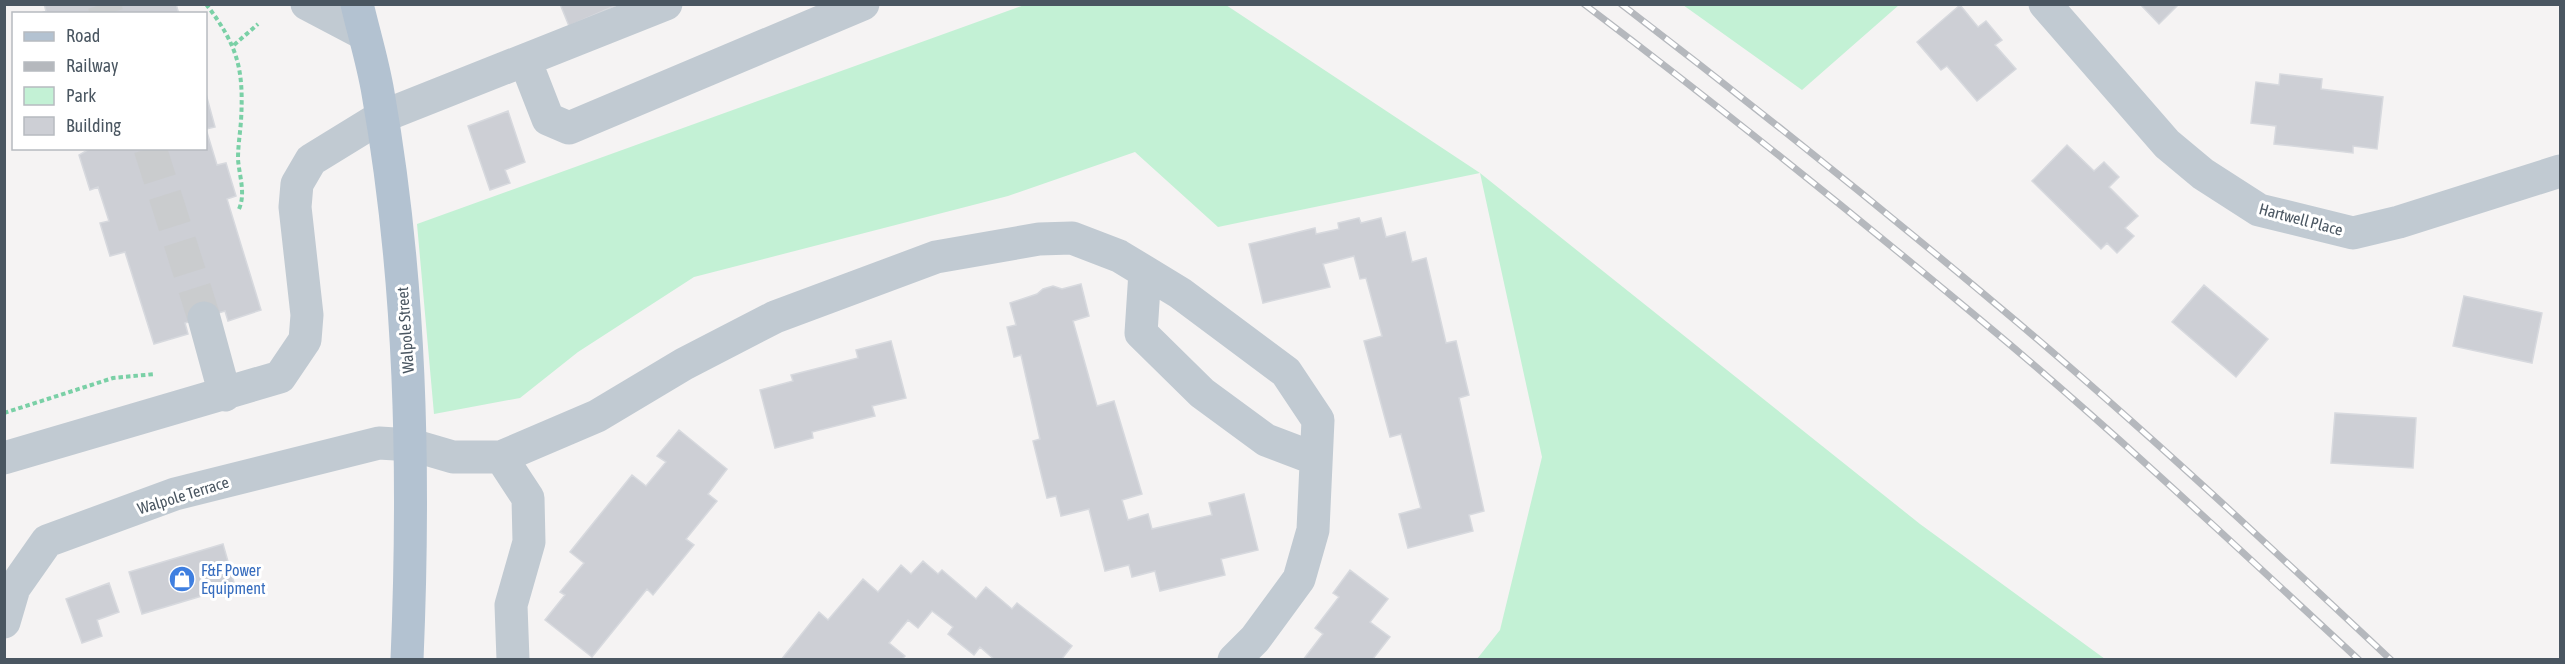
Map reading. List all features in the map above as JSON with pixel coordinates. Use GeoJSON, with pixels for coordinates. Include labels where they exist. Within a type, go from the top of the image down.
{"type":"FeatureCollection","features":[{"type":"Feature","properties":{"kind":"main road","name":"Walpole Street"},"geometry":{"type":"LineString","coordinates":[[360,19],[381,117],[399,243],[412,446],[407,660]]}},
{"type":"Feature","properties":{"kind":"street"},"geometry":{"type":"LineString","coordinates":[[307,4],[360,19]]}},
{"type":"Feature","properties":{"kind":"street"},"geometry":{"type":"LineString","coordinates":[[4,458],[222,382],[280,377],[305,340],[307,315],[295,207],[297,183],[311,160],[381,117],[666,4]]}},
{"type":"Feature","properties":{"kind":"street"},"geometry":{"type":"LineString","coordinates":[[525,60],[548,119],[568,128],[863,4]]}},
{"type":"Feature","properties":{"kind":"street","name":"Hartwell Place"},"geometry":{"type":"LineString","coordinates":[[2045,4],[2166,144],[2203,174],[2259,210],[2353,233],[2399,222],[2560,171]]}},
{"type":"Feature","properties":{"kind":"street"},"geometry":{"type":"LineString","coordinates":[[513,660],[511,604],[529,542],[528,498],[501,456],[597,416],[684,364],[775,317],[936,257],[1039,238],[1072,238],[1119,256],[1180,293],[1286,372],[1318,420],[1313,530],[1299,579],[1255,639],[1234,660]]}},
{"type":"Feature","properties":{"kind":"street"},"geometry":{"type":"LineString","coordinates":[[1145,272],[1141,333],[1202,393],[1266,440],[1316,459]]}},
{"type":"Feature","properties":{"kind":"street"},"geometry":{"type":"LineString","coordinates":[[204,318],[222,382]]}},
{"type":"Feature","properties":{"kind":"street","name":"Walpole Terrace"},"geometry":{"type":"LineString","coordinates":[[4,622],[14,588],[47,541],[175,494],[379,443],[412,446],[453,457],[501,456]]}},
{"type":"Feature","properties":{"kind":"path"},"geometry":{"type":"LineString","coordinates":[[206,4],[234,45],[241,85],[238,159],[243,198],[239,209]]}},
{"type":"Feature","properties":{"kind":"path"},"geometry":{"type":"LineString","coordinates":[[234,45],[258,24]]}},
{"type":"Feature","properties":{"kind":"path"},"geometry":{"type":"LineString","coordinates":[[4,413],[114,378],[222,382]]}},
{"type":"Feature","properties":{"kind":"green space"},"geometry":{"type":"Polygon","coordinates":[[[1027,4],[1226,5],[1480,173],[1218,227],[1135,152],[1008,196],[694,277],[578,352],[520,398],[434,414],[417,224],[1027,4]]]}},
{"type":"Feature","properties":{"kind":"green space"},"geometry":{"type":"Polygon","coordinates":[[[1683,5],[1899,5],[1802,90],[1683,5]]]}},
{"type":"Feature","properties":{"kind":"green space"},"geometry":{"type":"Polygon","coordinates":[[[1480,173],[1920,524],[2105,659],[1477,659],[1500,630],[1542,457],[1480,173]]]}},
{"type":"Feature","properties":{"kind":"building"},"geometry":{"type":"Polygon","coordinates":[[[44,4],[176,4],[178,12],[44,12],[46,11],[44,4]]]}},
{"type":"Feature","properties":{"kind":"building"},"geometry":{"type":"Polygon","coordinates":[[[560,4],[619,4],[569,26],[560,4]]]}},
{"type":"Feature","properties":{"kind":"building"},"geometry":{"type":"Polygon","coordinates":[[[2140,4],[2179,4],[2159,24],[2140,4]]]}},
{"type":"Feature","properties":{"kind":"building"},"geometry":{"type":"Polygon","coordinates":[[[1960,5],[1978,27],[1986,21],[2002,40],[1995,45],[2016,69],[1977,101],[1947,66],[1941,70],[1917,42],[1960,5]]]}},
{"type":"Feature","properties":{"kind":"building"},"geometry":{"type":"Polygon","coordinates":[[[2280,74],[2322,79],[2321,89],[2383,97],[2377,149],[2353,146],[2353,153],[2274,144],[2276,126],[2251,123],[2256,82],[2279,85],[2280,74]]]}},
{"type":"Feature","properties":{"kind":"building"},"geometry":{"type":"Polygon","coordinates":[[[207,98],[215,127],[207,129],[207,98]]]}},
{"type":"Feature","properties":{"kind":"building"},"geometry":{"type":"Polygon","coordinates":[[[508,111],[525,162],[505,170],[510,183],[490,190],[468,126],[508,111]]]}},
{"type":"Feature","properties":{"kind":"building"},"geometry":{"type":"Polygon","coordinates":[[[207,132],[217,165],[226,163],[236,196],[227,199],[261,310],[228,321],[225,311],[185,323],[188,334],[154,344],[125,252],[110,256],[100,223],[109,221],[98,187],[90,190],[79,155],[88,150],[207,150],[207,132]]]}},
{"type":"Feature","properties":{"kind":"building"},"geometry":{"type":"Polygon","coordinates":[[[2067,145],[2094,171],[2104,162],[2119,177],[2109,187],[2138,216],[2125,228],[2134,236],[2117,253],[2107,243],[2101,249],[2032,181],[2067,145]]]}},
{"type":"Feature","properties":{"kind":"building"},"geometry":{"type":"Polygon","coordinates":[[[1359,218],[1361,223],[1381,218],[1386,237],[1405,232],[1412,262],[1426,258],[1446,343],[1456,341],[1469,395],[1459,398],[1484,511],[1469,515],[1473,531],[1408,548],[1399,514],[1421,508],[1401,434],[1390,437],[1364,341],[1382,336],[1366,278],[1360,279],[1354,256],[1323,264],[1330,287],[1263,303],[1249,244],[1315,228],[1316,234],[1339,229],[1338,223],[1359,218]]]}},
{"type":"Feature","properties":{"kind":"building"},"geometry":{"type":"Polygon","coordinates":[[[1081,284],[1089,316],[1073,321],[1097,406],[1114,401],[1142,494],[1122,500],[1128,520],[1148,514],[1152,529],[1212,515],[1209,503],[1244,494],[1258,550],[1221,559],[1225,575],[1160,591],[1155,571],[1132,577],[1129,565],[1105,571],[1089,509],[1061,516],[1056,496],[1047,498],[1033,441],[1040,439],[1021,355],[1014,357],[1007,327],[1016,325],[1010,303],[1053,286],[1062,289],[1081,284]]]}},
{"type":"Feature","properties":{"kind":"building"},"geometry":{"type":"Polygon","coordinates":[[[2204,285],[2268,339],[2236,377],[2172,322],[2204,285]]]}},
{"type":"Feature","properties":{"kind":"building"},"geometry":{"type":"Polygon","coordinates":[[[2464,296],[2542,313],[2532,363],[2453,346],[2464,296]]]}},
{"type":"Feature","properties":{"kind":"building"},"geometry":{"type":"Polygon","coordinates":[[[891,341],[906,398],[872,406],[875,416],[812,432],[813,438],[775,448],[760,390],[793,381],[791,375],[858,358],[856,350],[891,341]]]}},
{"type":"Feature","properties":{"kind":"building"},"geometry":{"type":"Polygon","coordinates":[[[2335,413],[2416,418],[2413,468],[2331,463],[2335,413]]]}},
{"type":"Feature","properties":{"kind":"building"},"geometry":{"type":"Polygon","coordinates":[[[679,430],[727,469],[708,494],[717,501],[686,539],[694,545],[653,595],[647,589],[592,657],[545,620],[565,595],[560,592],[584,563],[570,552],[632,475],[646,486],[666,462],[657,456],[679,430]]]}},
{"type":"Feature","properties":{"kind":"building","name":"F&F Power Equipment"},"geometry":{"type":"Polygon","coordinates":[[[223,544],[235,586],[142,614],[129,572],[223,544]]]}},
{"type":"Feature","properties":{"kind":"building"},"geometry":{"type":"Polygon","coordinates":[[[923,561],[938,574],[942,570],[976,599],[986,587],[1012,609],[1017,603],[1072,646],[1061,660],[995,660],[980,647],[974,655],[948,634],[953,627],[932,611],[918,628],[908,620],[889,643],[905,656],[901,660],[781,660],[819,612],[828,620],[863,579],[878,592],[901,565],[911,574],[923,561]]]}},
{"type":"Feature","properties":{"kind":"building"},"geometry":{"type":"Polygon","coordinates":[[[1350,570],[1388,599],[1370,622],[1390,637],[1372,660],[1303,660],[1323,634],[1315,628],[1339,597],[1333,593],[1350,570]]]}},
{"type":"Feature","properties":{"kind":"building"},"geometry":{"type":"Polygon","coordinates":[[[109,583],[119,612],[97,620],[102,636],[82,643],[66,599],[109,583]]]}},
{"type":"Feature","properties":{"kind":"tunnel"},"geometry":{"type":"LineString","coordinates":[[104,4],[106,12]]}},
{"type":"Feature","properties":{"kind":"tunnel"},"geometry":{"type":"LineString","coordinates":[[151,150],[204,318]]}},
{"type":"Feature","properties":{"kind":"railway"},"geometry":{"type":"LineString","coordinates":[[1584,4],[1792,166],[1995,332],[2133,453],[2359,660]]}},
{"type":"Feature","properties":{"kind":"railway"},"geometry":{"type":"LineString","coordinates":[[1621,4],[1866,197],[2059,358],[2203,485],[2391,660]]}},
{"type":"Feature","properties":{"kind":"place","name":"F&F Power Equipment"},"geometry":{"type":"Point","coordinates":[182,579]}}]}
